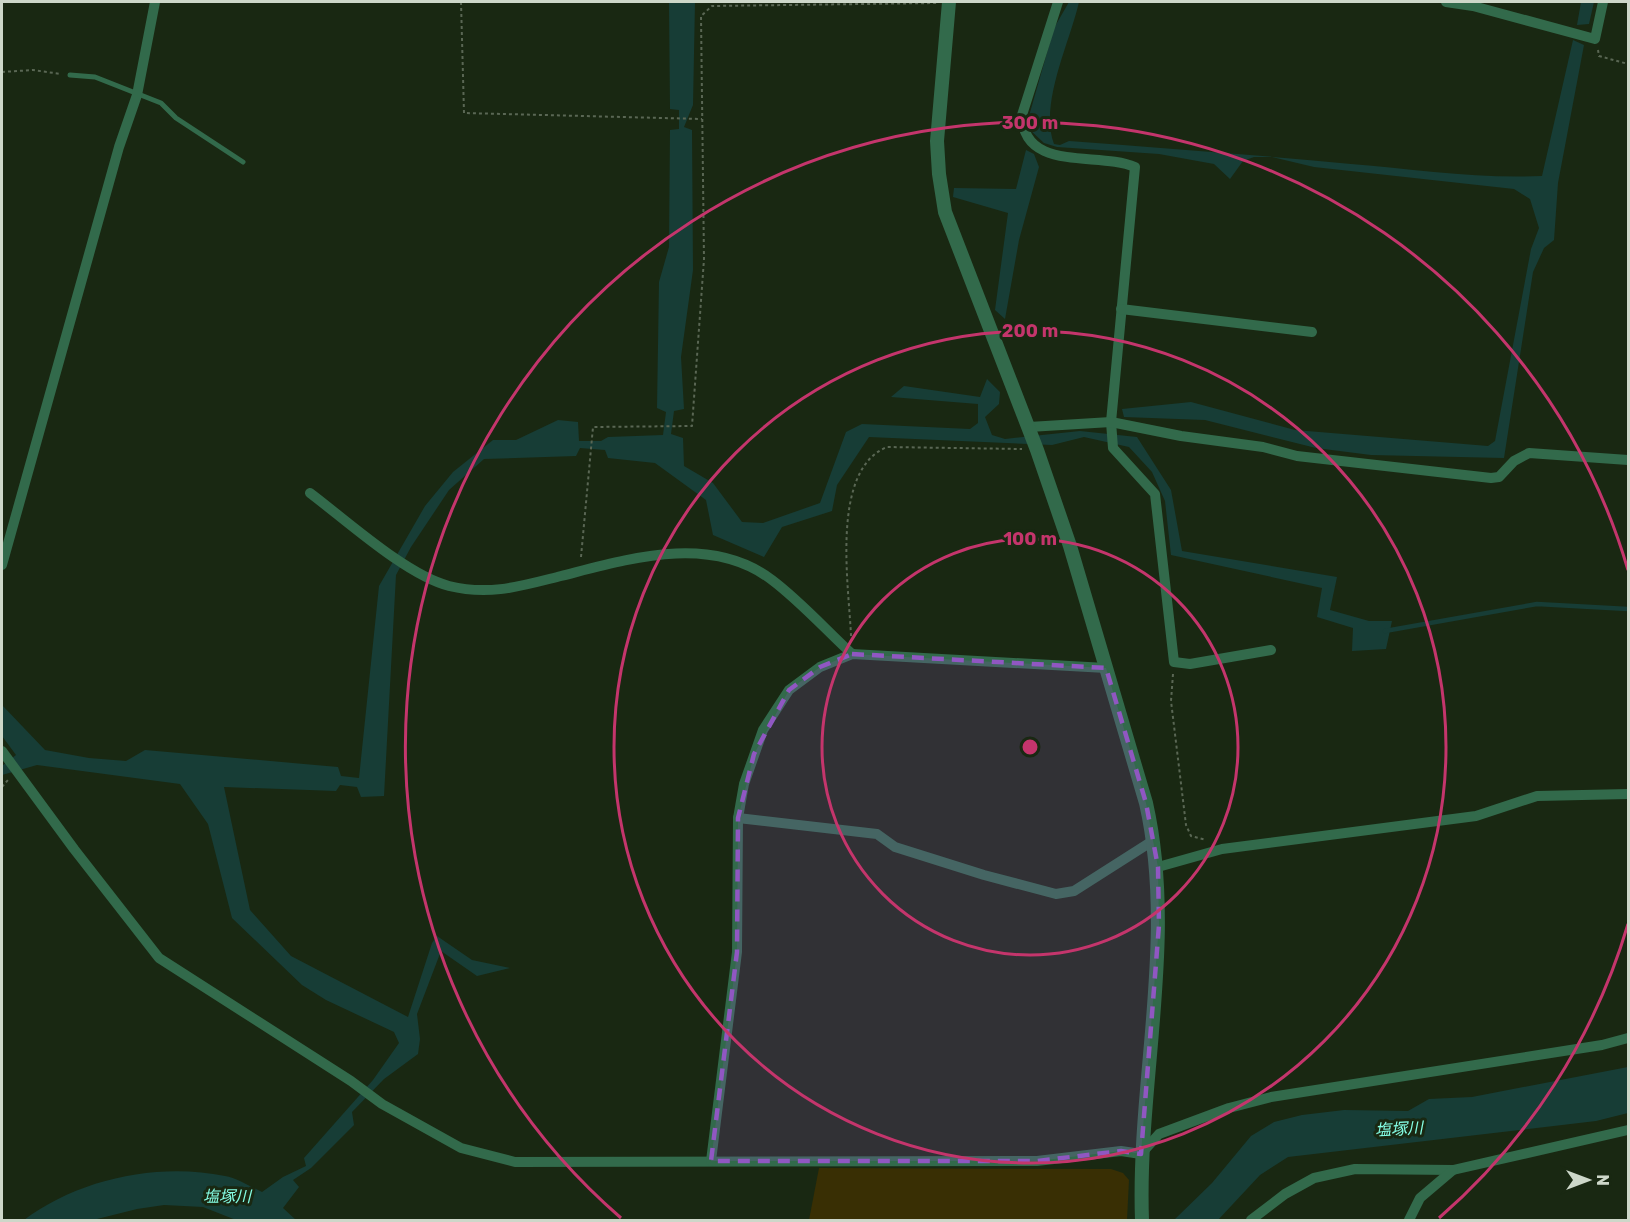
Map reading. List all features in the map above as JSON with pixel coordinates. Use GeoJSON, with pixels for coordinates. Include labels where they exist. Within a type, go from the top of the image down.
{"type":"FeatureCollection","features":[{"type":"Feature","properties":{"kind":"street"},"geometry":{"type":"LineString","coordinates":[[2,565],[119,147],[137,95],[155,2]]}},
{"type":"Feature","properties":{"kind":"street"},"geometry":{"type":"LineString","coordinates":[[949,2],[938,141],[945,212],[1029,427],[1070,546],[1154,840],[1158,867],[1159,926],[1141,1154],[1142,1221]]}},
{"type":"Feature","properties":{"kind":"street"},"geometry":{"type":"LineString","coordinates":[[1058,2],[1022,115],[1022,132],[1032,143],[1055,156],[1121,161],[1135,167],[1111,422],[1113,448],[1155,494],[1174,662],[1190,664],[1271,650]]}},
{"type":"Feature","properties":{"kind":"street"},"geometry":{"type":"LineString","coordinates":[[1446,2],[1473,6],[1594,39],[1603,2]]}},
{"type":"Feature","properties":{"kind":"street"},"geometry":{"type":"LineString","coordinates":[[1121,309],[1312,332]]}},
{"type":"Feature","properties":{"kind":"street"},"geometry":{"type":"LineString","coordinates":[[1029,427],[1111,422],[1181,436],[1263,447],[1297,456],[1491,478],[1499,477],[1514,461],[1529,453],[1629,460]]}},
{"type":"Feature","properties":{"kind":"street"},"geometry":{"type":"LineString","coordinates":[[310,493],[396,558],[437,583],[463,588],[503,591],[657,553],[730,560],[772,580],[852,654]]}},
{"type":"Feature","properties":{"kind":"street"},"geometry":{"type":"LineString","coordinates":[[711,1161],[737,952],[738,818],[754,754],[776,707],[804,676],[852,654],[1106,668]]}},
{"type":"Feature","properties":{"kind":"street"},"geometry":{"type":"LineString","coordinates":[[2,751],[74,849],[159,958],[351,1081],[382,1104],[461,1148],[515,1162],[1037,1161],[1121,1151],[1141,1154]]}},
{"type":"Feature","properties":{"kind":"street"},"geometry":{"type":"LineString","coordinates":[[1158,867],[1222,849],[1476,816],[1537,796],[1629,794]]}},
{"type":"Feature","properties":{"kind":"street"},"geometry":{"type":"LineString","coordinates":[[738,818],[877,834],[895,847],[984,875],[1056,894],[1074,891],[1154,840]]}},
{"type":"Feature","properties":{"kind":"street"},"geometry":{"type":"LineString","coordinates":[[1141,1154],[1159,1134],[1229,1108],[1271,1097],[1629,1038]]}},
{"type":"Feature","properties":{"kind":"street"},"geometry":{"type":"LineString","coordinates":[[1251,1221],[1285,1194],[1314,1178],[1355,1169],[1453,1170],[1629,1130]]}},
{"type":"Feature","properties":{"kind":"street"},"geometry":{"type":"LineString","coordinates":[[1410,1221],[1420,1198],[1453,1170]]}},
{"type":"Feature","properties":{"kind":"lane"},"geometry":{"type":"LineString","coordinates":[[70,75],[94,77],[161,103],[176,118],[243,162]]}},
{"type":"Feature","properties":{"kind":"path"},"geometry":{"type":"LineString","coordinates":[[461,2],[464,113],[702,119]]}},
{"type":"Feature","properties":{"kind":"path"},"geometry":{"type":"LineString","coordinates":[[579,571],[594,427],[692,426],[704,260],[701,16],[712,6],[949,2]]}},
{"type":"Feature","properties":{"kind":"path"},"geometry":{"type":"LineString","coordinates":[[1594,39],[1599,56],[1629,64]]}},
{"type":"Feature","properties":{"kind":"path"},"geometry":{"type":"LineString","coordinates":[[2,72],[33,70],[70,75]]}},
{"type":"Feature","properties":{"kind":"path"},"geometry":{"type":"LineString","coordinates":[[852,654],[847,515],[865,461],[875,452],[887,447],[1037,450]]}},
{"type":"Feature","properties":{"kind":"path"},"geometry":{"type":"LineString","coordinates":[[1174,662],[1172,701],[1186,825],[1191,836],[1207,840],[1222,849]]}},
{"type":"Feature","properties":{"kind":"highlighted area"},"geometry":{"type":"Polygon","coordinates":[[[852,654],[1106,668],[1146,803],[1158,867],[1159,925],[1141,1154],[1121,1151],[1037,1161],[711,1161],[737,952],[738,818],[754,754],[789,690],[820,667],[852,654]]]}},
{"type":"Feature","properties":{"kind":"shaded area"},"geometry":{"type":"Polygon","coordinates":[[[819,1168],[1111,1169],[1123,1173],[1129,1180],[1127,1220],[809,1220],[819,1168]]]}},
{"type":"Feature","properties":{"kind":"water"},"geometry":{"type":"Polygon","coordinates":[[[669,2],[695,2],[693,105],[684,127],[692,130],[693,270],[681,357],[684,409],[674,411],[671,434],[683,438],[684,466],[713,483],[742,522],[763,523],[820,503],[846,432],[862,424],[970,429],[978,423],[978,404],[891,397],[904,386],[980,397],[987,379],[1000,392],[999,404],[985,417],[992,435],[1005,439],[1080,431],[1137,437],[1171,490],[1182,551],[1337,577],[1330,610],[1369,621],[1392,621],[1386,649],[1352,651],[1353,628],[1317,617],[1322,588],[1171,555],[1165,501],[1152,472],[1129,447],[1084,437],[1052,445],[869,437],[837,485],[832,511],[782,527],[764,557],[713,535],[706,500],[655,463],[608,458],[605,450],[580,448],[576,456],[484,459],[449,490],[411,547],[396,575],[384,796],[361,797],[357,787],[340,785],[336,791],[224,787],[250,910],[291,956],[408,1017],[432,943],[437,936],[472,960],[510,968],[477,976],[441,951],[417,1014],[420,1039],[418,1054],[384,1079],[352,1112],[354,1125],[311,1168],[293,1180],[299,1187],[283,1208],[296,1220],[236,1220],[203,1207],[164,1205],[93,1220],[24,1220],[45,1206],[94,1184],[146,1173],[173,1171],[225,1176],[262,1192],[283,1177],[306,1166],[304,1158],[373,1080],[399,1043],[394,1032],[326,1000],[302,985],[232,918],[208,824],[180,784],[37,765],[2,775],[2,766],[16,755],[2,736],[2,705],[45,750],[89,758],[126,761],[145,750],[338,767],[341,776],[359,778],[379,586],[425,506],[453,472],[493,440],[516,440],[558,420],[578,422],[579,441],[601,441],[608,437],[663,435],[666,412],[657,408],[659,282],[669,247],[670,130],[679,129],[679,110],[670,109],[669,2]]]}},
{"type":"Feature","properties":{"kind":"water"},"geometry":{"type":"Polygon","coordinates":[[[1069,2],[1079,2],[1053,92],[1050,128],[1054,144],[1060,145],[1069,141],[1269,157],[1254,157],[1243,161],[1230,179],[1214,164],[1159,154],[1057,147],[1044,143],[1029,129],[1029,116],[1054,28],[1069,2]]]}},
{"type":"Feature","properties":{"kind":"water"},"geometry":{"type":"Polygon","coordinates":[[[1581,2],[1594,2],[1589,24],[1577,25],[1581,2]]]}},
{"type":"Feature","properties":{"kind":"water"},"geometry":{"type":"Polygon","coordinates":[[[1573,40],[1584,45],[1558,183],[1554,240],[1544,248],[1533,272],[1504,458],[1371,455],[1316,448],[1205,420],[1124,417],[1122,409],[1191,402],[1295,430],[1488,446],[1495,441],[1531,249],[1539,228],[1530,199],[1514,189],[1314,167],[1274,157],[1470,175],[1542,176],[1573,40]]]}},
{"type":"Feature","properties":{"kind":"water"},"geometry":{"type":"Polygon","coordinates":[[[1026,150],[1034,154],[1039,167],[1019,240],[1005,319],[995,310],[1008,213],[953,197],[954,188],[1016,189],[1026,150]]]}},
{"type":"Feature","properties":{"kind":"water","name":"塩塚川"},"geometry":{"type":"Polygon","coordinates":[[[1628,1067],[1628,1113],[1596,1121],[1288,1157],[1260,1175],[1218,1220],[1174,1220],[1212,1183],[1251,1136],[1274,1122],[1302,1115],[1344,1110],[1408,1111],[1429,1099],[1472,1097],[1628,1067]]]}},
{"type":"Feature","properties":{"kind":"waterway"},"geometry":{"type":"LineString","coordinates":[[1385,631],[1537,604],[1628,609]]}}]}
